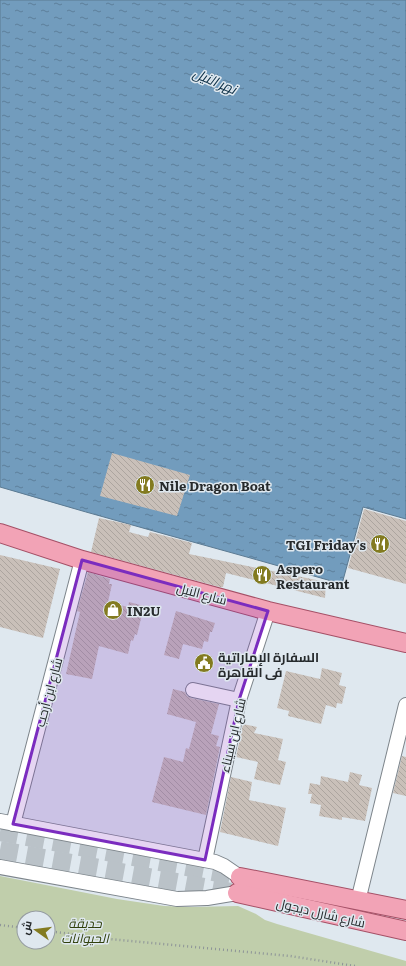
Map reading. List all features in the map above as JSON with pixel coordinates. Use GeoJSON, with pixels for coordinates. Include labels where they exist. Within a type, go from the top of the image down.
{"type":"FeatureCollection","features":[{"type":"Feature","properties":{"kind":"main road","name":"شارع النيل"},"geometry":{"type":"LineString","coordinates":[[0,533],[82,560],[268,611],[406,643]]}},
{"type":"Feature","properties":{"kind":"main road","name":"شارع شارل ديجول"},"geometry":{"type":"LineString","coordinates":[[238,885],[358,901],[406,910]]}},
{"type":"Feature","properties":{"kind":"main road","name":"شارع شارل ديجول"},"geometry":{"type":"LineString","coordinates":[[238,885],[406,931]]}},
{"type":"Feature","properties":{"kind":"street","name":"شارع ابن أرحب"},"geometry":{"type":"LineString","coordinates":[[6,822],[82,560]]}},
{"type":"Feature","properties":{"kind":"street","name":"شارع ابن سيناء"},"geometry":{"type":"LineString","coordinates":[[205,860],[239,700],[268,611]]}},
{"type":"Feature","properties":{"kind":"street"},"geometry":{"type":"LineString","coordinates":[[193,690],[239,700]]}},
{"type":"Feature","properties":{"kind":"street"},"geometry":{"type":"LineString","coordinates":[[358,901],[406,705]]}},
{"type":"Feature","properties":{"kind":"street"},"geometry":{"type":"LineString","coordinates":[[0,867],[177,899],[207,898],[238,885],[224,866],[205,860],[6,822]]}},
{"type":"Feature","properties":{"kind":"path"},"geometry":{"type":"LineString","coordinates":[[0,925],[16,927]]}},
{"type":"Feature","properties":{"kind":"path"},"geometry":{"type":"LineString","coordinates":[[56,932],[109,939],[290,956],[355,966]]}},
{"type":"Feature","properties":{"kind":"highlighted area"},"geometry":{"type":"Polygon","coordinates":[[[82,560],[268,611],[239,700],[205,860],[13,824],[82,560]]]}},
{"type":"Feature","properties":{"kind":"green space","name":"حديقة الحيوانات"},"geometry":{"type":"Polygon","coordinates":[[[0,876],[117,899],[164,906],[238,906],[265,920],[277,924],[406,961],[406,966],[0,966],[0,876]]]}},
{"type":"Feature","properties":{"kind":"water","name":"نهر النيل"},"geometry":{"type":"Polygon","coordinates":[[[0,0],[406,0],[406,519],[363,507],[342,584],[0,487],[0,0]]]}},
{"type":"Feature","properties":{"kind":"building","name":"Nile Dragon Boat"},"geometry":{"type":"Polygon","coordinates":[[[112,453],[190,475],[177,516],[100,496],[112,453]]]}},
{"type":"Feature","properties":{"kind":"building","name":"TGI Friday's"},"geometry":{"type":"Polygon","coordinates":[[[364,509],[406,521],[406,584],[348,568],[364,509]]]}},
{"type":"Feature","properties":{"kind":"building"},"geometry":{"type":"Polygon","coordinates":[[[99,518],[131,525],[129,532],[148,537],[150,532],[192,543],[189,554],[326,582],[325,598],[226,573],[223,587],[220,587],[91,552],[99,518]]]}},
{"type":"Feature","properties":{"kind":"building"},"geometry":{"type":"Polygon","coordinates":[[[0,555],[60,569],[43,638],[0,627],[0,555]]]}},
{"type":"Feature","properties":{"kind":"building"},"geometry":{"type":"Polygon","coordinates":[[[88,572],[110,579],[109,584],[112,584],[108,602],[128,607],[129,602],[144,606],[137,635],[135,634],[133,641],[131,640],[128,654],[99,646],[92,679],[66,674],[80,612],[77,611],[88,572]]]}},
{"type":"Feature","properties":{"kind":"building"},"geometry":{"type":"Polygon","coordinates":[[[176,611],[215,623],[212,632],[210,632],[208,642],[204,641],[202,649],[183,644],[179,659],[164,655],[176,611]]]}},
{"type":"Feature","properties":{"kind":"building"},"geometry":{"type":"Polygon","coordinates":[[[322,668],[342,673],[339,685],[346,687],[342,704],[337,703],[336,708],[326,705],[321,724],[288,716],[289,711],[277,708],[286,671],[320,679],[322,668]]]}},
{"type":"Feature","properties":{"kind":"building"},"geometry":{"type":"Polygon","coordinates":[[[173,689],[185,692],[187,696],[191,698],[219,704],[211,734],[219,736],[216,746],[220,747],[206,815],[152,802],[164,757],[183,762],[186,748],[189,749],[196,722],[167,714],[173,689]]]}},
{"type":"Feature","properties":{"kind":"building"},"geometry":{"type":"Polygon","coordinates":[[[243,724],[257,727],[254,733],[283,739],[278,760],[286,762],[280,785],[254,779],[258,762],[236,757],[243,724]]]}},
{"type":"Feature","properties":{"kind":"building"},"geometry":{"type":"Polygon","coordinates":[[[402,756],[406,757],[406,796],[393,793],[402,756]]]}},
{"type":"Feature","properties":{"kind":"building"},"geometry":{"type":"Polygon","coordinates":[[[350,772],[362,775],[359,785],[372,788],[365,821],[342,817],[342,820],[319,816],[321,805],[310,803],[312,794],[308,794],[310,783],[320,785],[321,776],[348,782],[350,772]]]}},
{"type":"Feature","properties":{"kind":"building"},"geometry":{"type":"Polygon","coordinates":[[[231,777],[252,782],[249,800],[286,808],[278,846],[220,832],[231,777]]]}},
{"type":"Feature","properties":{"kind":"tunnel"},"geometry":{"type":"LineString","coordinates":[[0,832],[240,877]]}},
{"type":"Feature","properties":{"kind":"tunnel"},"geometry":{"type":"LineString","coordinates":[[0,850],[237,893]]}},
{"type":"Feature","properties":{"kind":"place","name":"Nile Dragon Boat"},"geometry":{"type":"Point","coordinates":[145,485]}},
{"type":"Feature","properties":{"kind":"place","name":"TGI Friday's"},"geometry":{"type":"Point","coordinates":[380,544]}},
{"type":"Feature","properties":{"kind":"place","name":"Aspero Restaurant"},"geometry":{"type":"Point","coordinates":[262,575]}},
{"type":"Feature","properties":{"kind":"place","name":"IN2U"},"geometry":{"type":"Point","coordinates":[113,610]}},
{"type":"Feature","properties":{"kind":"place","name":"السفارة الإماراتية فى القاهرة"},"geometry":{"type":"Point","coordinates":[204,663]}}]}
